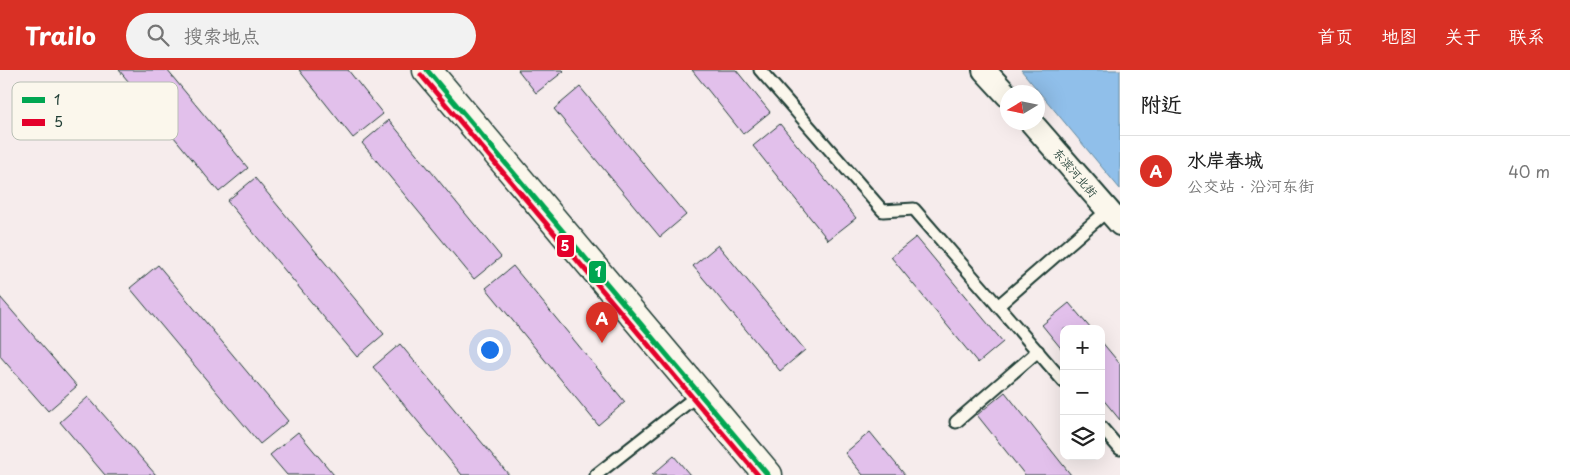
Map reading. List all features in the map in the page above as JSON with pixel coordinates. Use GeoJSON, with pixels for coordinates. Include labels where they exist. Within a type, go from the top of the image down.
{"type":"FeatureCollection","features":[{"type":"Feature","properties":{"kind":"street"},"geometry":{"type":"LineString","coordinates":[[427,70],[768,475]]}},
{"type":"Feature","properties":{"kind":"street"},"geometry":{"type":"LineString","coordinates":[[984,70],[1000,87]]}},
{"type":"Feature","properties":{"kind":"street","name":"东滨河北街"},"geometry":{"type":"LineString","coordinates":[[1038,130],[1114,217]]}},
{"type":"Feature","properties":{"kind":"lane"},"geometry":{"type":"LineString","coordinates":[[760,70],[883,211],[914,208],[1060,377]]}},
{"type":"Feature","properties":{"kind":"lane"},"geometry":{"type":"LineString","coordinates":[[998,306],[1114,217]]}},
{"type":"Feature","properties":{"kind":"lane"},"geometry":{"type":"LineString","coordinates":[[956,422],[1038,351]]}},
{"type":"Feature","properties":{"kind":"lane"},"geometry":{"type":"LineString","coordinates":[[596,475],[699,394]]}},
{"type":"Feature","properties":{"kind":"lane"},"geometry":{"type":"LineString","coordinates":[[1105,432],[1120,449]]}},
{"type":"Feature","properties":{"kind":"water"},"geometry":{"type":"Polygon","coordinates":[[[1021,70],[1120,70],[1120,189],[1045,99],[1045,85],[1033,85],[1021,70]]]}},
{"type":"Feature","properties":{"kind":"building"},"geometry":{"type":"Polygon","coordinates":[[[119,70],[167,70],[177,82],[129,82],[119,70]]]}},
{"type":"Feature","properties":{"kind":"building"},"geometry":{"type":"Polygon","coordinates":[[[299,70],[348,70],[383,114],[353,138],[299,70]]]}},
{"type":"Feature","properties":{"kind":"building"},"geometry":{"type":"Polygon","coordinates":[[[518,70],[563,70],[564,71],[536,93],[518,70]]]}},
{"type":"Feature","properties":{"kind":"building"},"geometry":{"type":"Polygon","coordinates":[[[692,70],[736,70],[770,112],[743,134],[692,70]]]}},
{"type":"Feature","properties":{"kind":"building"},"geometry":{"type":"Polygon","coordinates":[[[178,83],[248,168],[219,192],[176,140],[178,140],[178,83]]]}},
{"type":"Feature","properties":{"kind":"building"},"geometry":{"type":"Polygon","coordinates":[[[580,87],[686,215],[660,237],[554,109],[580,87]]]}},
{"type":"Feature","properties":{"kind":"building"},"geometry":{"type":"Polygon","coordinates":[[[389,120],[501,257],[474,279],[362,143],[389,120]]]}},
{"type":"Feature","properties":{"kind":"building"},"geometry":{"type":"Polygon","coordinates":[[[780,124],[856,218],[828,240],[753,146],[780,124]]]}},
{"type":"Feature","properties":{"kind":"building"},"geometry":{"type":"Polygon","coordinates":[[[255,178],[384,334],[357,357],[227,201],[255,178]]]}},
{"type":"Feature","properties":{"kind":"building"},"geometry":{"type":"Polygon","coordinates":[[[916,237],[1003,342],[978,363],[891,257],[916,237]]]}},
{"type":"Feature","properties":{"kind":"building"},"geometry":{"type":"Polygon","coordinates":[[[718,245],[805,350],[780,371],[693,266],[718,245]]]}},
{"type":"Feature","properties":{"kind":"building"},"geometry":{"type":"Polygon","coordinates":[[[158,265],[288,421],[260,444],[130,288],[158,265]]]}},
{"type":"Feature","properties":{"kind":"building"},"geometry":{"type":"Polygon","coordinates":[[[513,266],[625,402],[598,425],[486,288],[513,266]]]}},
{"type":"Feature","properties":{"kind":"building"},"geometry":{"type":"Polygon","coordinates":[[[0,297],[77,386],[48,411],[0,356],[0,297]]]}},
{"type":"Feature","properties":{"kind":"building"},"geometry":{"type":"Polygon","coordinates":[[[1069,303],[1088,325],[1060,325],[1060,347],[1042,325],[1069,303]]]}},
{"type":"Feature","properties":{"kind":"building"},"geometry":{"type":"Polygon","coordinates":[[[400,344],[509,475],[462,475],[373,367],[400,344]]]}},
{"type":"Feature","properties":{"kind":"building"},"geometry":{"type":"Polygon","coordinates":[[[1105,346],[1120,364],[1120,420],[1105,402],[1105,346]]]}},
{"type":"Feature","properties":{"kind":"building"},"geometry":{"type":"Polygon","coordinates":[[[1005,392],[1071,475],[1025,475],[977,415],[1005,392]]]}},
{"type":"Feature","properties":{"kind":"building"},"geometry":{"type":"Polygon","coordinates":[[[88,397],[156,475],[105,475],[60,422],[88,397]]]}},
{"type":"Feature","properties":{"kind":"building"},"geometry":{"type":"Polygon","coordinates":[[[298,432],[334,475],[287,475],[270,455],[298,432]]]}},
{"type":"Feature","properties":{"kind":"building"},"geometry":{"type":"Polygon","coordinates":[[[870,432],[905,475],[863,475],[845,453],[870,432]]]}},
{"type":"Feature","properties":{"kind":"building"},"geometry":{"type":"Polygon","coordinates":[[[674,456],[690,475],[652,475],[674,456]]]}},
{"type":"Feature","properties":{"kind":"transit line","name":"1"},"geometry":{"type":"LineString","coordinates":[[427,70],[768,475]]}},
{"type":"Feature","properties":{"kind":"transit line","name":"5"},"geometry":{"type":"LineString","coordinates":[[421,75],[758,475]]}},
{"type":"Feature","properties":{"kind":"place","name":"水岸春城"},"geometry":{"type":"Point","coordinates":[602,343]}}]}
